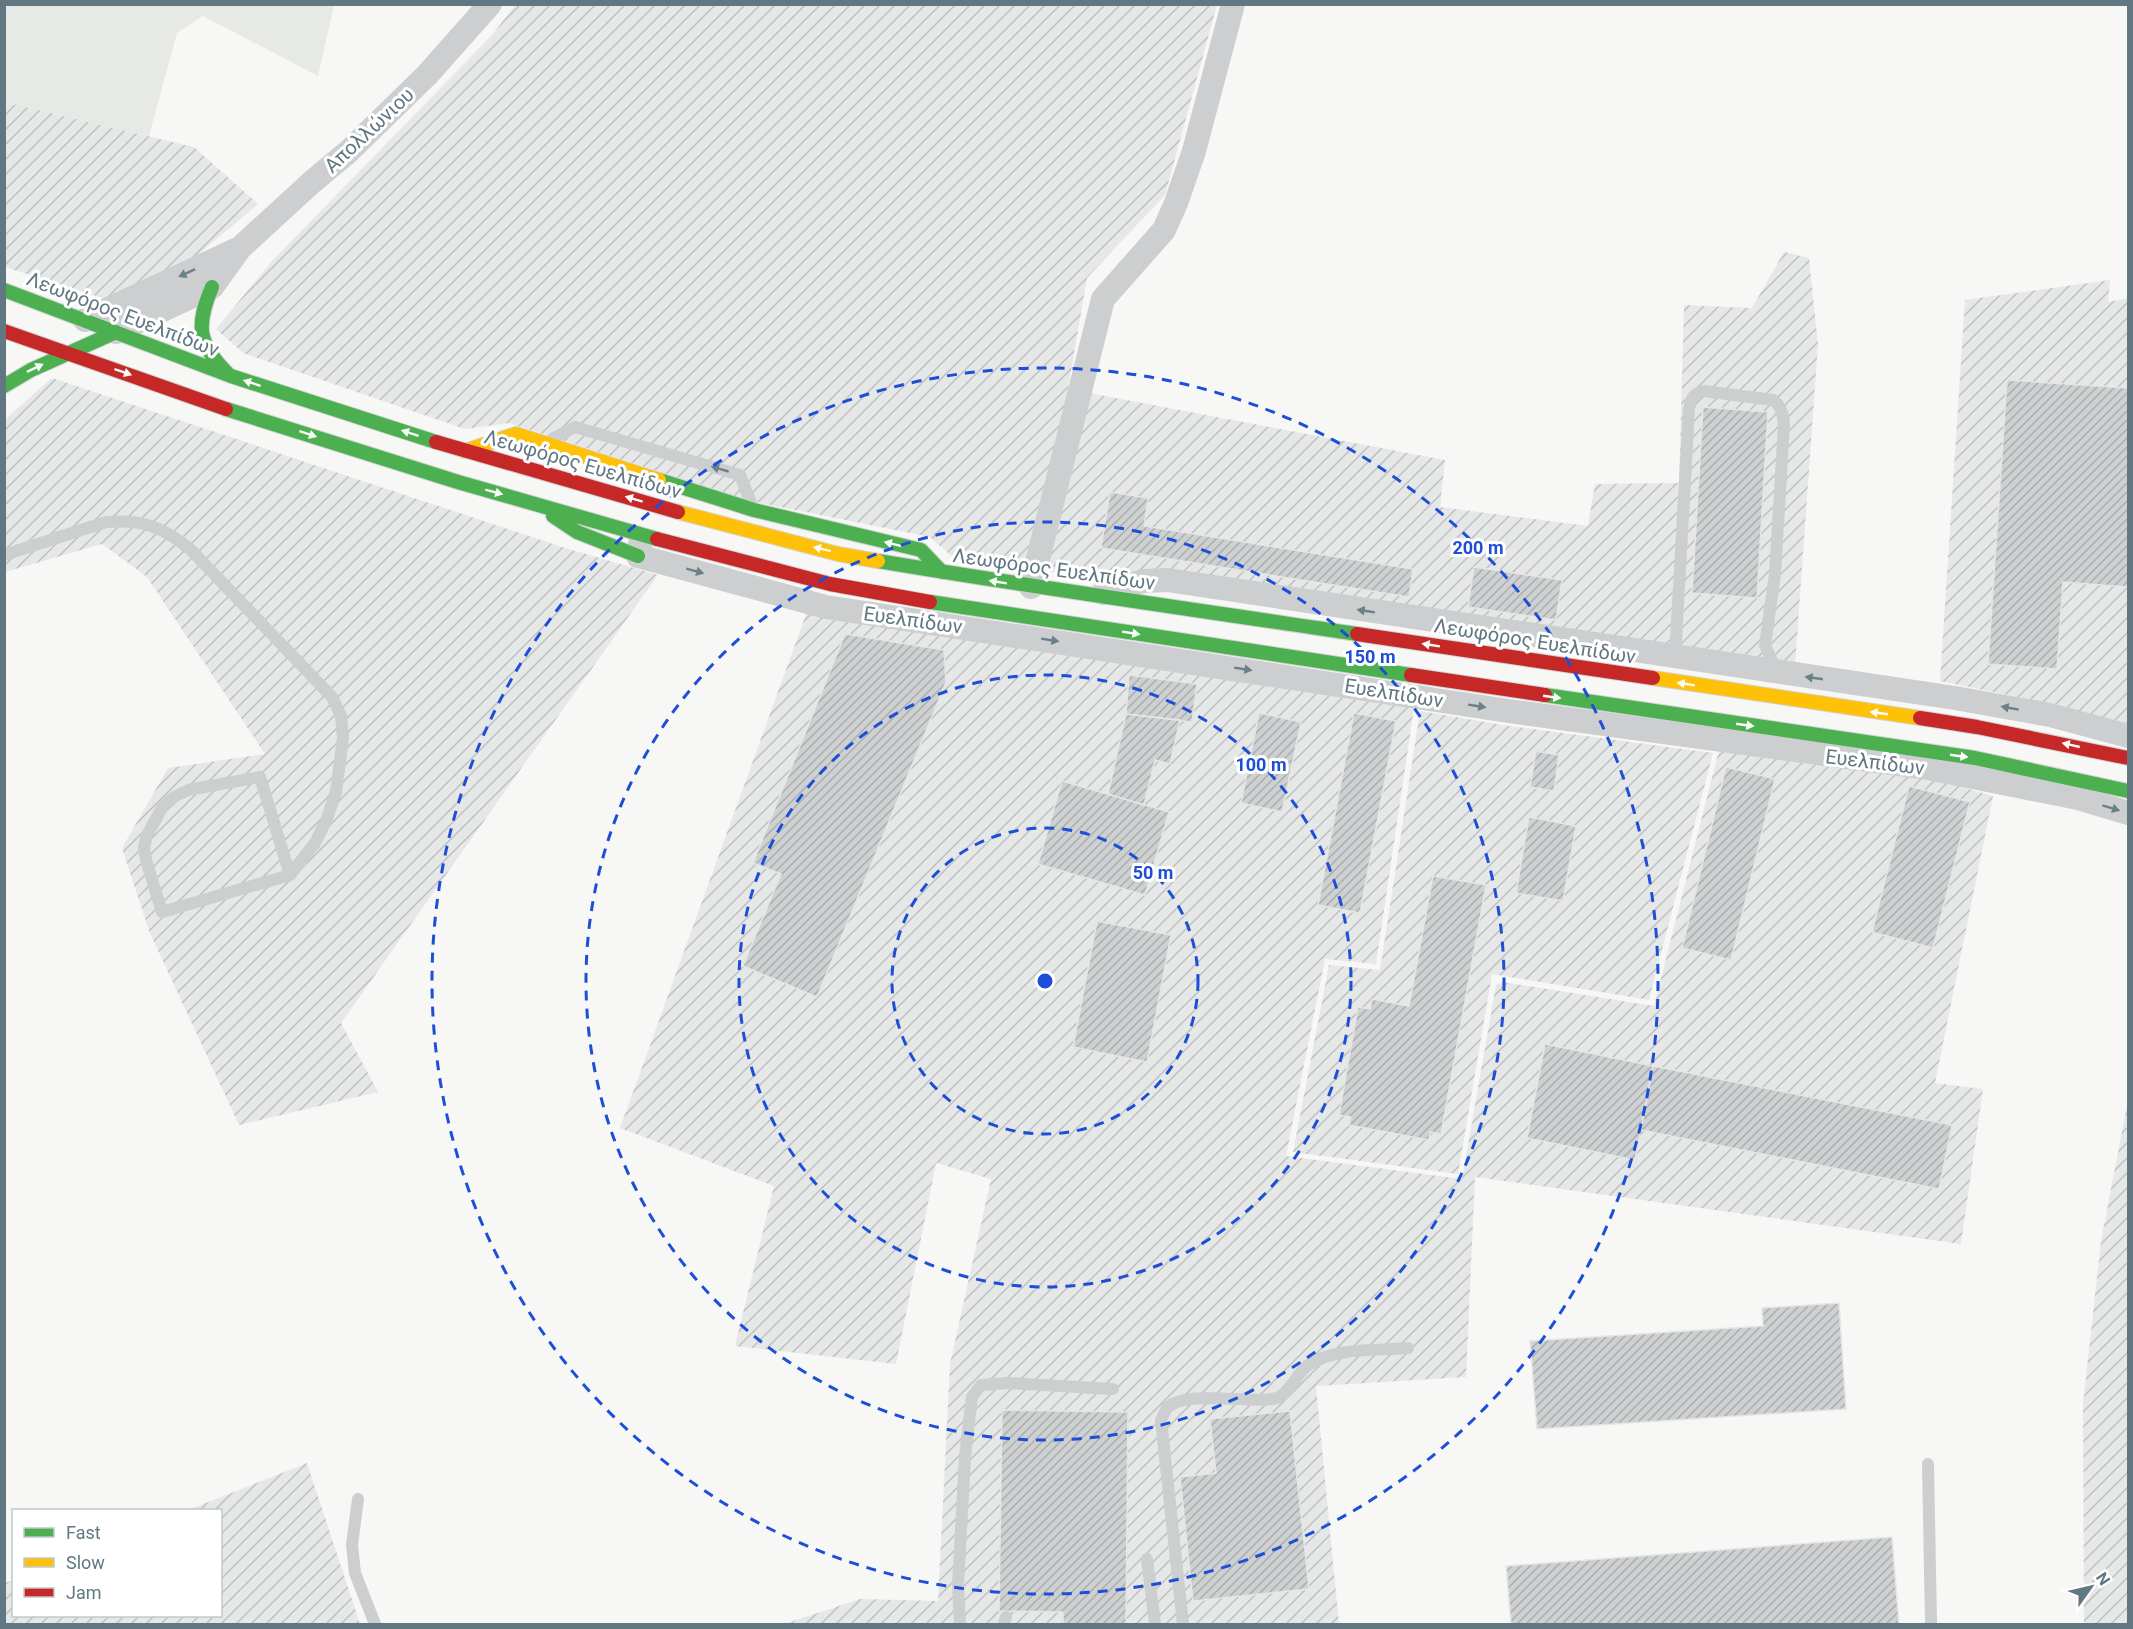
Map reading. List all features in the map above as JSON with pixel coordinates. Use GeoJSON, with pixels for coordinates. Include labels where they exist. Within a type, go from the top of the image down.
{"type":"FeatureCollection","features":[{"type":"Feature","properties":{"kind":"main road"},"geometry":{"type":"LineString","coordinates":[[212,287],[201,316],[201,338],[207,352],[231,376]]}},
{"type":"Feature","properties":{"kind":"main road","name":"Λεωφόρος Ευελπίδων"},"geometry":{"type":"LineString","coordinates":[[4,290],[70,328],[116,332],[231,376],[465,451],[681,513],[838,554],[1031,587],[1977,727],[2128,758]]}},
{"type":"Feature","properties":{"kind":"main road","name":"Απολλώνιου"},"geometry":{"type":"LineString","coordinates":[[23,352],[70,328]]}},
{"type":"Feature","properties":{"kind":"main road"},"geometry":{"type":"LineString","coordinates":[[4,331],[241,413],[458,482],[531,502],[640,545]]}},
{"type":"Feature","properties":{"kind":"main road"},"geometry":{"type":"LineString","coordinates":[[4,386],[31,370],[116,332]]}},
{"type":"Feature","properties":{"kind":"main road"},"geometry":{"type":"LineString","coordinates":[[465,451],[516,434],[754,510],[921,550],[942,572]]}},
{"type":"Feature","properties":{"kind":"main road"},"geometry":{"type":"LineString","coordinates":[[681,513],[686,489]]}},
{"type":"Feature","properties":{"kind":"main road","name":"Ευελπίδων"},"geometry":{"type":"LineString","coordinates":[[531,502],[577,531],[640,545]]}},
{"type":"Feature","properties":{"kind":"main road"},"geometry":{"type":"LineString","coordinates":[[1828,747],[1975,758],[2128,791]]}},
{"type":"Feature","properties":{"kind":"street","name":"Απολλώνιου"},"geometry":{"type":"LineString","coordinates":[[116,332],[212,287],[240,248],[380,121],[427,75],[490,4]]}},
{"type":"Feature","properties":{"kind":"street"},"geometry":{"type":"LineString","coordinates":[[1031,587],[1103,299],[1164,230],[1194,151],[1233,4]]}},
{"type":"Feature","properties":{"kind":"street","name":"Απολλώνιου"},"geometry":{"type":"LineString","coordinates":[[70,328],[240,248]]}},
{"type":"Feature","properties":{"kind":"street","name":"Ευελπίδων"},"geometry":{"type":"LineString","coordinates":[[640,545],[828,596],[1508,701],[1828,747],[2078,798],[2128,813]]}},
{"type":"Feature","properties":{"kind":"street"},"geometry":{"type":"LineString","coordinates":[[1097,595],[1143,581],[1167,580],[1976,702],[2050,715],[2128,736]]}},
{"type":"Feature","properties":{"kind":"street"},"geometry":{"type":"LineString","coordinates":[[1774,697],[1777,673]]}},
{"type":"Feature","properties":{"kind":"lane"},"geometry":{"type":"LineString","coordinates":[[1675,658],[1688,421],[1692,397],[1704,391],[1773,400],[1779,405],[1783,414],[1784,425],[1775,574],[1765,645],[1777,673]]}},
{"type":"Feature","properties":{"kind":"lane"},"geometry":{"type":"LineString","coordinates":[[543,444],[575,427],[740,475],[754,510]]}},
{"type":"Feature","properties":{"kind":"lane"},"geometry":{"type":"LineString","coordinates":[[4,555],[106,522],[123,520],[158,527],[191,550],[332,697],[341,716],[343,738],[336,792],[315,843],[290,875],[162,912],[146,860],[144,848],[147,834],[162,808],[174,797],[188,790],[260,777],[290,875]]}},
{"type":"Feature","properties":{"kind":"lane"},"geometry":{"type":"LineString","coordinates":[[1183,1624],[1161,1420],[1167,1408],[1192,1398],[1275,1399],[1291,1387],[1307,1366],[1335,1354],[1408,1348]]}},
{"type":"Feature","properties":{"kind":"lane"},"geometry":{"type":"LineString","coordinates":[[960,1624],[958,1573],[965,1457],[972,1397],[981,1385],[998,1384],[1113,1389]]}},
{"type":"Feature","properties":{"kind":"lane"},"geometry":{"type":"LineString","coordinates":[[1928,1464],[1931,1624]]}},
{"type":"Feature","properties":{"kind":"lane"},"geometry":{"type":"LineString","coordinates":[[358,1499],[352,1545],[353,1554],[356,1573],[375,1624]]}},
{"type":"Feature","properties":{"kind":"lane"},"geometry":{"type":"LineString","coordinates":[[1148,1559],[1155,1624]]}},
{"type":"Feature","properties":{"kind":"shaded area"},"geometry":{"type":"Polygon","coordinates":[[[5,4],[334,5],[318,76],[203,16],[177,33],[149,136],[5,102],[5,4]]]}},
{"type":"Feature","properties":{"kind":"shaded area"},"geometry":{"type":"Polygon","coordinates":[[[515,5],[1217,5],[1165,195],[1087,278],[1068,389],[1445,460],[1440,507],[1588,526],[1595,484],[1679,483],[1684,305],[1752,308],[1784,252],[1809,258],[1818,344],[1795,666],[956,560],[930,537],[746,500],[509,423],[465,429],[243,353],[216,329],[272,261],[493,34],[515,5]]]}},
{"type":"Feature","properties":{"kind":"shaded area"},"geometry":{"type":"Polygon","coordinates":[[[5,102],[194,147],[258,204],[186,265],[109,300],[5,267],[5,102]]]}},
{"type":"Feature","properties":{"kind":"shaded area"},"geometry":{"type":"Polygon","coordinates":[[[2110,280],[2108,302],[2128,298],[2128,728],[2065,707],[1940,681],[1965,300],[2110,280]]]}},
{"type":"Feature","properties":{"kind":"shaded area"},"geometry":{"type":"Polygon","coordinates":[[[52,378],[562,547],[658,575],[341,1023],[378,1092],[239,1125],[149,931],[122,848],[168,768],[265,754],[147,577],[102,544],[5,572],[4,420],[52,378]]]}},
{"type":"Feature","properties":{"kind":"shaded area"},"geometry":{"type":"Polygon","coordinates":[[[813,595],[1414,708],[1376,964],[1325,959],[1286,1156],[1462,1179],[1496,985],[1503,982],[1654,1006],[1719,750],[1924,776],[1993,796],[1935,1083],[1983,1089],[1961,1244],[1475,1177],[1466,1377],[1316,1386],[1339,1624],[784,1624],[860,1599],[938,1601],[950,1364],[991,1179],[936,1163],[896,1364],[735,1346],[774,1186],[620,1128],[813,595]]]}},
{"type":"Feature","properties":{"kind":"shaded area"},"geometry":{"type":"Polygon","coordinates":[[[1420,711],[1503,725],[1713,753],[1649,1000],[1492,974],[1458,1174],[1293,1152],[1329,965],[1380,970],[1420,711]]]}},
{"type":"Feature","properties":{"kind":"shaded area"},"geometry":{"type":"Polygon","coordinates":[[[2128,1100],[2128,1624],[2084,1624],[2083,1404],[2101,1241],[2128,1100]]]}},
{"type":"Feature","properties":{"kind":"shaded area"},"geometry":{"type":"Polygon","coordinates":[[[307,1463],[360,1624],[5,1624],[5,1583],[12,1580],[12,1617],[222,1617],[222,1509],[191,1509],[307,1463]]]}},
{"type":"Feature","properties":{"kind":"building"},"geometry":{"type":"Polygon","coordinates":[[[2007,380],[2128,388],[2128,587],[2063,582],[2057,669],[1988,664],[2007,380]]]}},
{"type":"Feature","properties":{"kind":"building"},"geometry":{"type":"Polygon","coordinates":[[[1703,407],[1768,412],[1757,598],[1692,593],[1703,407]]]}},
{"type":"Feature","properties":{"kind":"building"},"geometry":{"type":"Polygon","coordinates":[[[1110,492],[1148,498],[1144,526],[1413,569],[1409,597],[1101,548],[1110,492]]]}},
{"type":"Feature","properties":{"kind":"building"},"geometry":{"type":"Polygon","coordinates":[[[1474,567],[1562,580],[1556,620],[1468,607],[1474,567]]]}},
{"type":"Feature","properties":{"kind":"building"},"geometry":{"type":"Polygon","coordinates":[[[845,634],[944,650],[946,682],[817,997],[743,966],[781,874],[753,863],[845,634]]]}},
{"type":"Feature","properties":{"kind":"building"},"geometry":{"type":"Polygon","coordinates":[[[1129,675],[1197,684],[1192,722],[1126,714],[1129,675]]]}},
{"type":"Feature","properties":{"kind":"building"},"geometry":{"type":"Polygon","coordinates":[[[1259,713],[1301,722],[1282,812],[1241,803],[1259,713]]]}},
{"type":"Feature","properties":{"kind":"building"},"geometry":{"type":"Polygon","coordinates":[[[1354,713],[1396,721],[1360,913],[1318,905],[1354,713]]]}},
{"type":"Feature","properties":{"kind":"building"},"geometry":{"type":"Polygon","coordinates":[[[1126,714],[1180,720],[1170,764],[1155,760],[1144,805],[1108,794],[1126,714]]]}},
{"type":"Feature","properties":{"kind":"building"},"geometry":{"type":"Polygon","coordinates":[[[1536,751],[1559,755],[1554,791],[1530,787],[1536,751]]]}},
{"type":"Feature","properties":{"kind":"building"},"geometry":{"type":"Polygon","coordinates":[[[1726,767],[1775,779],[1731,960],[1682,948],[1726,767]]]}},
{"type":"Feature","properties":{"kind":"building"},"geometry":{"type":"Polygon","coordinates":[[[1062,781],[1169,812],[1145,895],[1038,864],[1062,781]]]}},
{"type":"Feature","properties":{"kind":"building"},"geometry":{"type":"Polygon","coordinates":[[[1909,786],[1970,802],[1933,948],[1872,932],[1909,786]]]}},
{"type":"Feature","properties":{"kind":"building"},"geometry":{"type":"Polygon","coordinates":[[[1529,817],[1576,826],[1563,901],[1516,893],[1529,817]]]}},
{"type":"Feature","properties":{"kind":"building"},"geometry":{"type":"Polygon","coordinates":[[[1433,876],[1486,885],[1441,1134],[1430,1132],[1429,1140],[1349,1125],[1351,1117],[1339,1115],[1358,1007],[1370,1009],[1372,999],[1409,1006],[1433,876]]]}},
{"type":"Feature","properties":{"kind":"building"},"geometry":{"type":"Polygon","coordinates":[[[1097,921],[1171,935],[1147,1062],[1073,1047],[1097,921]]]}},
{"type":"Feature","properties":{"kind":"building"},"geometry":{"type":"Polygon","coordinates":[[[1545,1044],[1653,1066],[1635,1160],[1527,1138],[1545,1044]]]}},
{"type":"Feature","properties":{"kind":"building"},"geometry":{"type":"Polygon","coordinates":[[[1653,1066],[1952,1125],[1939,1189],[1641,1130],[1653,1066]]]}},
{"type":"Feature","properties":{"kind":"building"},"geometry":{"type":"Polygon","coordinates":[[[1839,1303],[1846,1409],[1537,1429],[1530,1341],[1763,1326],[1762,1308],[1839,1303]]]}},
{"type":"Feature","properties":{"kind":"building"},"geometry":{"type":"Polygon","coordinates":[[[1002,1410],[1128,1412],[1126,1624],[1063,1624],[1063,1612],[999,1611],[1002,1410]]]}},
{"type":"Feature","properties":{"kind":"building"},"geometry":{"type":"Polygon","coordinates":[[[1290,1411],[1309,1589],[1193,1601],[1180,1477],[1216,1473],[1210,1419],[1290,1411]]]}},
{"type":"Feature","properties":{"kind":"building"},"geometry":{"type":"Polygon","coordinates":[[[1892,1537],[1899,1624],[1511,1624],[1506,1566],[1892,1537]]]}},
{"type":"Feature","properties":{"kind":"traffic: fast"},"geometry":{"type":"LineString","coordinates":[[212,287],[203,313],[202,334],[211,354],[229,375]]}},
{"type":"Feature","properties":{"kind":"traffic: fast"},"geometry":{"type":"LineString","coordinates":[[4,290],[231,376],[436,442]]}},
{"type":"Feature","properties":{"kind":"traffic: fast"},"geometry":{"type":"LineString","coordinates":[[4,386],[31,370],[116,332]]}},
{"type":"Feature","properties":{"kind":"traffic: fast"},"geometry":{"type":"LineString","coordinates":[[226,409],[458,482],[657,539]]}},
{"type":"Feature","properties":{"kind":"traffic: fast"},"geometry":{"type":"LineString","coordinates":[[659,480],[754,510],[921,550],[942,572]]}},
{"type":"Feature","properties":{"kind":"traffic: fast"},"geometry":{"type":"LineString","coordinates":[[553,516],[577,532],[638,556]]}},
{"type":"Feature","properties":{"kind":"traffic: fast"},"geometry":{"type":"LineString","coordinates":[[878,561],[1357,634]]}},
{"type":"Feature","properties":{"kind":"traffic: fast"},"geometry":{"type":"LineString","coordinates":[[930,602],[1411,675]]}},
{"type":"Feature","properties":{"kind":"traffic: fast"},"geometry":{"type":"LineString","coordinates":[[1545,695],[1975,758],[2128,791]]}},
{"type":"Feature","properties":{"kind":"traffic: slow"},"geometry":{"type":"LineString","coordinates":[[465,451],[516,434],[659,480]]}},
{"type":"Feature","properties":{"kind":"traffic: slow"},"geometry":{"type":"LineString","coordinates":[[678,512],[838,554],[878,561]]}},
{"type":"Feature","properties":{"kind":"traffic: slow"},"geometry":{"type":"LineString","coordinates":[[1653,678],[1920,718]]}},
{"type":"Feature","properties":{"kind":"traffic: jam"},"geometry":{"type":"LineString","coordinates":[[4,331],[226,409]]}},
{"type":"Feature","properties":{"kind":"traffic: jam"},"geometry":{"type":"LineString","coordinates":[[436,442],[678,512]]}},
{"type":"Feature","properties":{"kind":"traffic: jam"},"geometry":{"type":"LineString","coordinates":[[657,539],[830,584],[930,602]]}},
{"type":"Feature","properties":{"kind":"traffic: jam"},"geometry":{"type":"LineString","coordinates":[[1357,634],[1653,678]]}},
{"type":"Feature","properties":{"kind":"traffic: jam"},"geometry":{"type":"LineString","coordinates":[[1411,675],[1545,695]]}},
{"type":"Feature","properties":{"kind":"traffic: jam"},"geometry":{"type":"LineString","coordinates":[[1920,718],[1977,727],[2128,758]]}}]}
